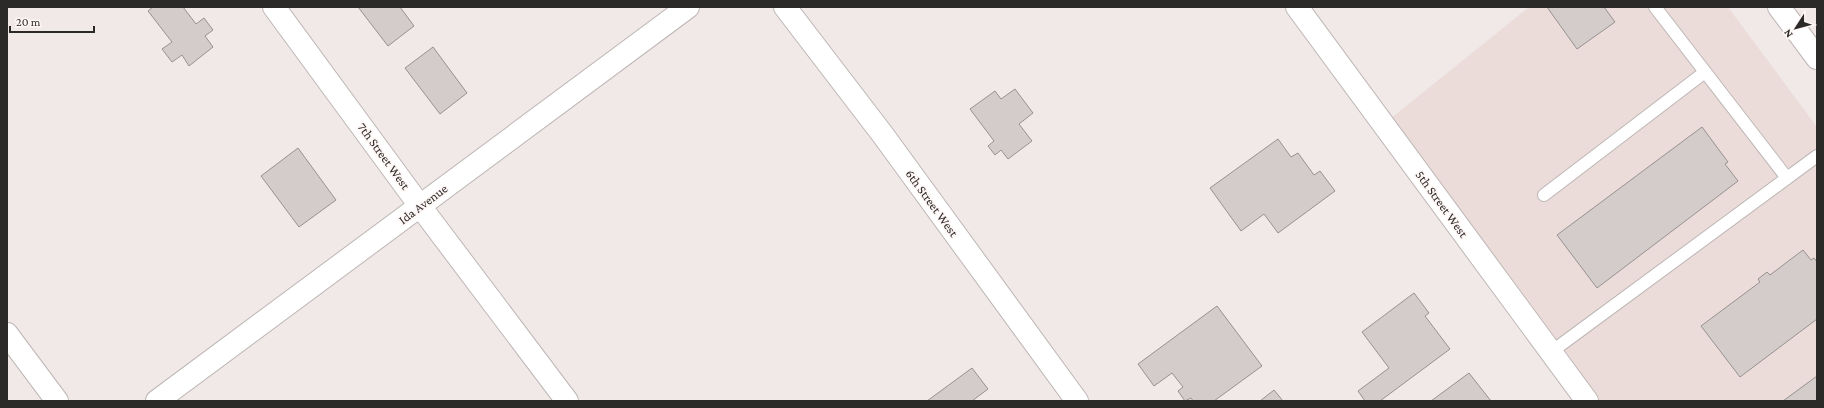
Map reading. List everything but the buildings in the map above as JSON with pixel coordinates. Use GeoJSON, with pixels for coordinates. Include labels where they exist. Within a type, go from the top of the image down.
{"type":"FeatureCollection","features":[{"type":"Feature","properties":{"kind":"street","name":"7th Street West"},"geometry":{"type":"LineString","coordinates":[[274,7],[420,206],[567,401]]}},
{"type":"Feature","properties":{"kind":"street","name":"Ida Avenue"},"geometry":{"type":"LineString","coordinates":[[157,401],[688,7]]}},
{"type":"Feature","properties":{"kind":"street","name":"6th Street West"},"geometry":{"type":"LineString","coordinates":[[785,7],[883,135],[1077,401]]}},
{"type":"Feature","properties":{"kind":"street","name":"5th Street West"},"geometry":{"type":"LineString","coordinates":[[1297,7],[1587,401]]}},
{"type":"Feature","properties":{"kind":"street"},"geometry":{"type":"LineString","coordinates":[[1779,7],[1817,58]]}},
{"type":"Feature","properties":{"kind":"street"},"geometry":{"type":"LineString","coordinates":[[7,334],[57,401]]}},
{"type":"Feature","properties":{"kind":"lane"},"geometry":{"type":"LineString","coordinates":[[1656,7],[1787,178]]}},
{"type":"Feature","properties":{"kind":"lane"},"geometry":{"type":"LineString","coordinates":[[1544,195],[1706,72]]}},
{"type":"Feature","properties":{"kind":"lane"},"geometry":{"type":"LineString","coordinates":[[1551,352],[1817,156]]}},
{"type":"Feature","properties":{"kind":"shaded area"},"geometry":{"type":"Polygon","coordinates":[[[1529,7],[1728,7],[1817,127],[1817,401],[1585,401],[1380,127],[1529,7]]]}}]}
